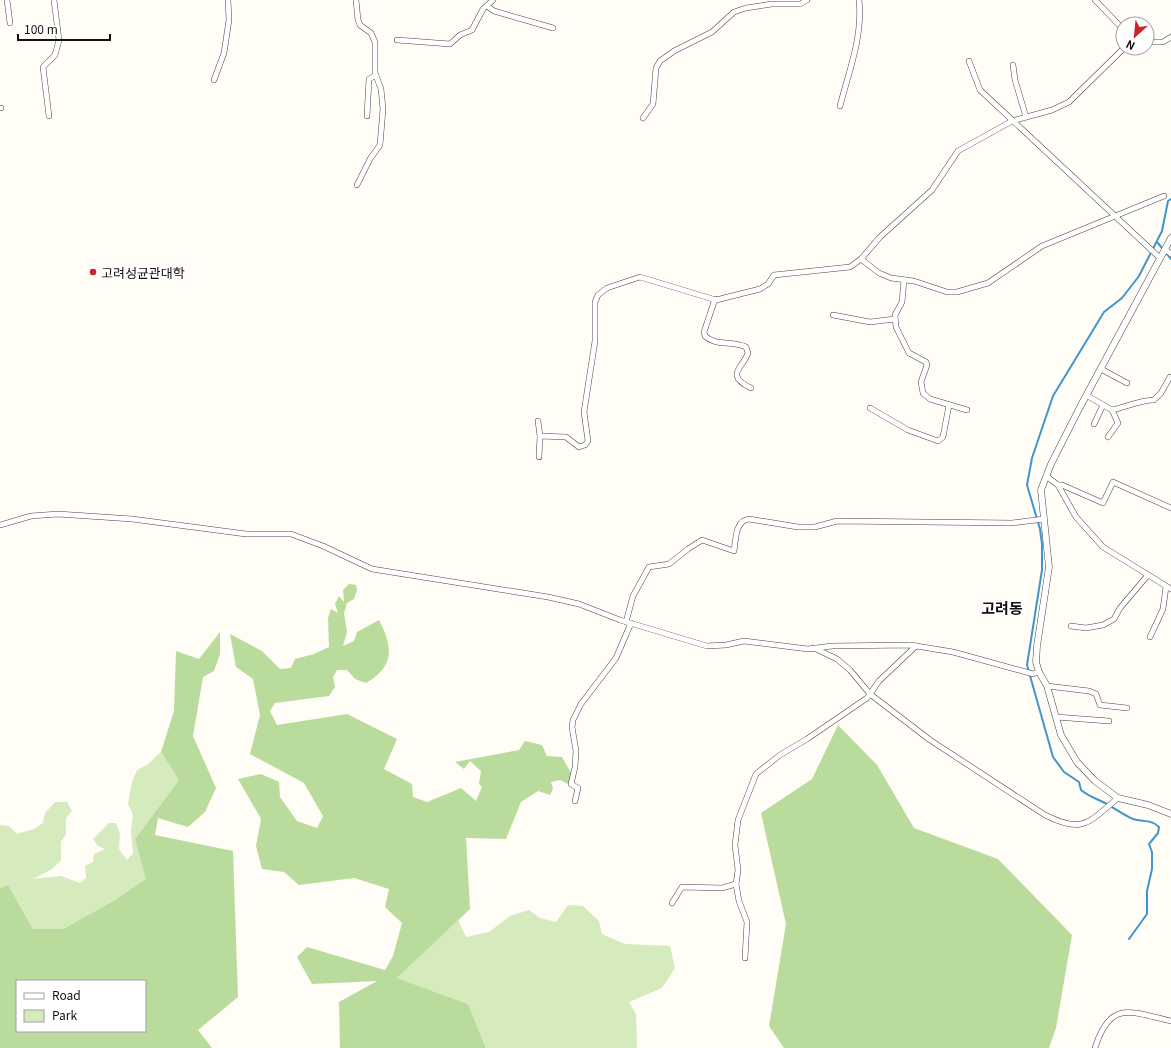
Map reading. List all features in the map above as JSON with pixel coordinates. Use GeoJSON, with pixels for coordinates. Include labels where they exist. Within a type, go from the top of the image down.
{"type":"FeatureCollection","features":[{"type":"Feature","properties":{"kind":"street"},"geometry":{"type":"LineString","coordinates":[[7,0],[10,23]]}},
{"type":"Feature","properties":{"kind":"street"},"geometry":{"type":"LineString","coordinates":[[49,116],[43,67],[55,55],[59,40],[54,0]]}},
{"type":"Feature","properties":{"kind":"street"},"geometry":{"type":"LineString","coordinates":[[214,80],[224,53],[229,20],[228,0]]}},
{"type":"Feature","properties":{"kind":"street"},"geometry":{"type":"LineString","coordinates":[[356,0],[360,25],[371,33],[375,42],[376,75],[381,89],[383,109],[380,145],[370,159],[357,185]]}},
{"type":"Feature","properties":{"kind":"street"},"geometry":{"type":"LineString","coordinates":[[397,40],[450,44],[460,35],[472,30],[483,9],[493,0]]}},
{"type":"Feature","properties":{"kind":"street"},"geometry":{"type":"LineString","coordinates":[[643,118],[653,104],[656,68],[660,61],[674,50],[712,32],[734,12],[772,4],[792,6],[807,0]]}},
{"type":"Feature","properties":{"kind":"street"},"geometry":{"type":"LineString","coordinates":[[840,106],[859,29],[861,14],[859,0]]}},
{"type":"Feature","properties":{"kind":"street"},"geometry":{"type":"LineString","coordinates":[[1094,0],[1115,21]]}},
{"type":"Feature","properties":{"kind":"street"},"geometry":{"type":"LineString","coordinates":[[487,6],[494,11],[553,28]]}},
{"type":"Feature","properties":{"kind":"street"},"geometry":{"type":"LineString","coordinates":[[1155,42],[1163,42],[1171,37]]}},
{"type":"Feature","properties":{"kind":"street"},"geometry":{"type":"LineString","coordinates":[[540,436],[566,437],[579,447],[585,445],[588,441],[584,412],[595,340],[595,302],[598,295],[607,288],[640,276],[714,299],[728,298],[760,289],[768,284],[774,275],[850,267],[861,258],[880,237],[932,190],[958,151],[1012,122],[1052,110],[1070,102],[1116,56]]}},
{"type":"Feature","properties":{"kind":"street"},"geometry":{"type":"LineString","coordinates":[[969,61],[980,90],[1012,122],[1149,248],[1162,253],[1171,254]]}},
{"type":"Feature","properties":{"kind":"street"},"geometry":{"type":"LineString","coordinates":[[1013,65],[1015,80],[1026,117]]}},
{"type":"Feature","properties":{"kind":"street"},"geometry":{"type":"LineString","coordinates":[[366,116],[369,79],[376,75]]}},
{"type":"Feature","properties":{"kind":"street"},"geometry":{"type":"LineString","coordinates":[[861,258],[879,273],[904,280],[947,292],[972,289],[988,283],[1042,246],[1070,233],[1111,219],[1114,215],[1164,196]]}},
{"type":"Feature","properties":{"kind":"street"},"geometry":{"type":"LineString","coordinates":[[1171,238],[1086,395],[1046,476],[1041,490],[1049,567],[1036,662],[1036,673],[1047,686],[1061,735],[1077,762],[1095,781],[1118,798],[1148,805],[1171,814]]}},
{"type":"Feature","properties":{"kind":"street"},"geometry":{"type":"LineString","coordinates":[[904,280],[902,302],[895,314],[896,327],[909,353],[926,362],[927,365],[921,382],[923,393],[930,398],[967,410]]}},
{"type":"Feature","properties":{"kind":"street"},"geometry":{"type":"LineString","coordinates":[[714,299],[704,332],[705,336],[717,343],[733,343],[746,347],[748,353],[738,368],[738,378],[742,384],[751,388]]}},
{"type":"Feature","properties":{"kind":"street"},"geometry":{"type":"LineString","coordinates":[[833,315],[870,322],[895,319]]}},
{"type":"Feature","properties":{"kind":"street"},"geometry":{"type":"LineString","coordinates":[[1101,369],[1127,383]]}},
{"type":"Feature","properties":{"kind":"street"},"geometry":{"type":"LineString","coordinates":[[1112,410],[1136,405],[1145,400],[1154,400],[1161,393],[1170,376]]}},
{"type":"Feature","properties":{"kind":"street"},"geometry":{"type":"LineString","coordinates":[[1086,395],[1112,410],[1118,423],[1108,437]]}},
{"type":"Feature","properties":{"kind":"street"},"geometry":{"type":"LineString","coordinates":[[870,408],[908,430],[938,441],[943,437],[949,405]]}},
{"type":"Feature","properties":{"kind":"street"},"geometry":{"type":"LineString","coordinates":[[1094,424],[1103,405]]}},
{"type":"Feature","properties":{"kind":"street"},"geometry":{"type":"LineString","coordinates":[[538,421],[540,436],[539,457]]}},
{"type":"Feature","properties":{"kind":"street"},"geometry":{"type":"LineString","coordinates":[[1046,476],[1058,485],[1076,517],[1103,547],[1169,587],[1163,609],[1150,637]]}},
{"type":"Feature","properties":{"kind":"street"},"geometry":{"type":"LineString","coordinates":[[1058,485],[1062,485],[1103,503],[1113,482],[1171,508]]}},
{"type":"Feature","properties":{"kind":"street"},"geometry":{"type":"LineString","coordinates":[[0,525],[31,516],[58,514],[132,519],[246,534],[291,534],[323,546],[372,569],[548,597],[579,604],[629,622],[708,646],[726,645],[744,641],[813,648],[832,646],[916,646],[953,652],[1026,672],[1036,673]]}},
{"type":"Feature","properties":{"kind":"street"},"geometry":{"type":"LineString","coordinates":[[575,801],[578,788],[571,784],[575,767],[576,751],[572,727],[573,720],[581,704],[616,658],[629,622],[633,596],[649,567],[669,564],[702,540],[734,550],[738,526],[744,520],[749,519],[798,528],[815,527],[837,521],[1012,523],[1043,519]]}},
{"type":"Feature","properties":{"kind":"street"},"geometry":{"type":"LineString","coordinates":[[1070,626],[1086,628],[1103,625],[1114,619],[1120,608],[1148,575]]}},
{"type":"Feature","properties":{"kind":"street"},"geometry":{"type":"LineString","coordinates":[[746,958],[747,922],[739,901],[736,884],[738,870],[735,860],[735,845],[738,820],[756,774],[780,754],[813,735],[867,698],[879,681],[916,646]]}},
{"type":"Feature","properties":{"kind":"street"},"geometry":{"type":"LineString","coordinates":[[813,648],[837,659],[850,670],[870,694],[930,740],[1045,815],[1061,823],[1075,825],[1087,824],[1118,798]]}},
{"type":"Feature","properties":{"kind":"street"},"geometry":{"type":"LineString","coordinates":[[1047,686],[1089,691],[1096,694],[1100,705],[1127,708]]}},
{"type":"Feature","properties":{"kind":"street"},"geometry":{"type":"LineString","coordinates":[[1056,717],[1109,721]]}},
{"type":"Feature","properties":{"kind":"street"},"geometry":{"type":"LineString","coordinates":[[672,903],[682,887],[722,888],[736,884]]}},
{"type":"Feature","properties":{"kind":"street"},"geometry":{"type":"LineString","coordinates":[[1095,1048],[1103,1029],[1113,1016],[1118,1013],[1142,1015],[1171,1021]]}},
{"type":"Feature","properties":{"kind":"green space"},"geometry":{"type":"Polygon","coordinates":[[[349,584],[356,585],[357,590],[354,599],[347,603],[344,613],[347,632],[343,646],[354,641],[357,632],[379,620],[384,630],[389,647],[387,663],[375,677],[366,683],[355,679],[347,670],[337,670],[333,677],[335,687],[329,696],[275,703],[270,711],[277,725],[347,714],[397,739],[384,769],[412,784],[413,797],[427,802],[461,788],[476,801],[482,787],[479,784],[481,771],[470,761],[464,769],[455,762],[519,750],[525,741],[542,745],[547,756],[562,757],[571,773],[570,785],[560,780],[551,782],[553,789],[550,795],[538,791],[521,802],[506,839],[466,838],[470,909],[397,978],[468,1004],[486,1048],[340,1048],[339,1002],[377,981],[312,984],[297,957],[307,947],[385,970],[393,956],[402,923],[385,907],[389,889],[354,878],[299,885],[284,872],[262,869],[256,846],[261,819],[238,779],[261,774],[279,782],[280,797],[297,821],[317,828],[323,816],[304,783],[250,754],[260,715],[253,679],[236,667],[230,634],[262,651],[280,669],[291,668],[295,659],[314,654],[329,647],[328,618],[331,609],[338,613],[335,604],[339,596],[344,602],[343,590],[349,584]]]}},
{"type":"Feature","properties":{"kind":"green space"},"geometry":{"type":"Polygon","coordinates":[[[220,632],[220,654],[214,671],[203,677],[193,736],[216,788],[205,812],[188,827],[158,818],[155,835],[233,851],[238,997],[198,1030],[212,1048],[0,1048],[0,888],[8,885],[33,929],[63,929],[115,900],[146,879],[135,839],[179,780],[161,752],[174,711],[176,651],[199,659],[220,632]]]}},
{"type":"Feature","properties":{"kind":"green space"},"geometry":{"type":"Polygon","coordinates":[[[838,725],[877,765],[914,828],[998,859],[1072,935],[1056,1028],[1049,1048],[784,1048],[769,1026],[786,924],[761,813],[812,779],[838,725]]]}},
{"type":"Feature","properties":{"kind":"green space"},"geometry":{"type":"Polygon","coordinates":[[[161,752],[179,780],[135,839],[147,879],[115,900],[63,929],[33,929],[8,885],[0,888],[0,825],[9,826],[17,834],[34,829],[43,823],[45,813],[55,802],[67,802],[72,811],[66,818],[66,834],[61,842],[61,860],[52,869],[33,879],[61,876],[80,883],[86,878],[85,866],[93,862],[94,854],[105,849],[98,846],[93,839],[109,823],[116,823],[120,834],[119,849],[127,860],[133,853],[131,830],[133,815],[128,804],[132,782],[137,770],[147,765],[161,752]]]}},
{"type":"Feature","properties":{"kind":"green space"},"geometry":{"type":"Polygon","coordinates":[[[568,905],[583,906],[599,921],[602,934],[625,944],[670,946],[675,968],[662,988],[629,1002],[636,1014],[637,1048],[486,1048],[468,1004],[397,978],[458,920],[466,937],[489,932],[510,916],[529,910],[540,918],[556,922],[568,905]]]}},
{"type":"Feature","properties":{"kind":"waterway"},"geometry":{"type":"LineString","coordinates":[[1129,939],[1147,914],[1147,891],[1152,869],[1152,852],[1149,844],[1158,833],[1159,827],[1150,822],[1133,819],[1086,794],[1081,790],[1079,782],[1064,772],[1053,757],[1027,665],[1042,570],[1042,544],[1040,529],[1027,485],[1032,458],[1053,396],[1104,312],[1122,298],[1139,276],[1162,231],[1168,201],[1171,199]]}},
{"type":"Feature","properties":{"kind":"waterway"},"geometry":{"type":"LineString","coordinates":[[1157,242],[1171,259]]}},
{"type":"Feature","properties":{"kind":"place","name":"고려성균관대학"},"geometry":{"type":"Point","coordinates":[93,272]}},
{"type":"Feature","properties":{"kind":"district","name":"고려동"},"geometry":{"type":"Point","coordinates":[1002,607]}}]}
